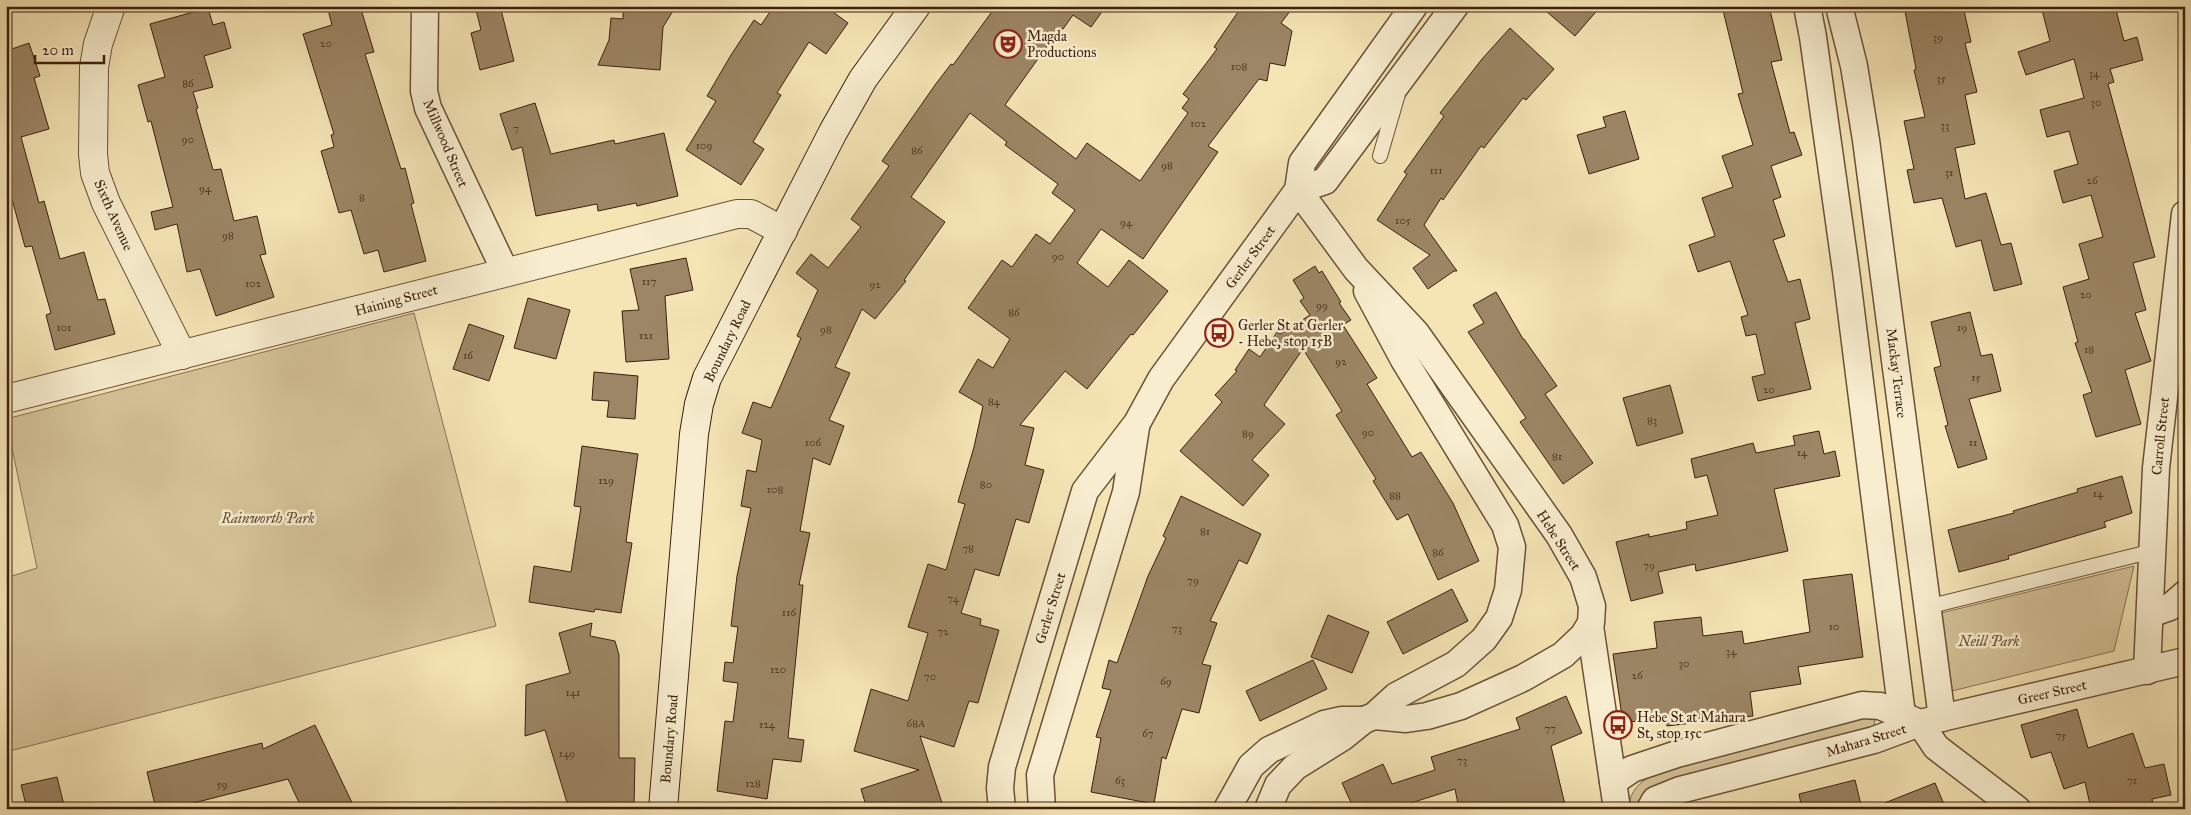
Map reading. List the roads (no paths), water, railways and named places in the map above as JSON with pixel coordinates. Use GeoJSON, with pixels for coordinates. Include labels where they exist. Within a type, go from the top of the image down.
{"type":"FeatureCollection","features":[{"type":"Feature","properties":{"kind":"street","name":"Sixth Avenue"},"geometry":{"type":"LineString","coordinates":[[110,6],[98,44],[94,68],[93,154],[95,173],[106,203],[182,355]]}},
{"type":"Feature","properties":{"kind":"street","name":"Millwood Street"},"geometry":{"type":"LineString","coordinates":[[425,6],[424,91],[428,108],[505,271]]}},
{"type":"Feature","properties":{"kind":"street","name":"Boundary Road"},"geometry":{"type":"LineString","coordinates":[[663,809],[694,434],[699,404],[707,378],[863,79],[916,6]]}},
{"type":"Feature","properties":{"kind":"street","name":"Gerler Street"},"geometry":{"type":"LineString","coordinates":[[1002,809],[1000,788],[1002,767],[1085,491],[1137,423],[1161,380],[1298,190],[1302,163],[1414,6]]}},
{"type":"Feature","properties":{"kind":"street"},"geometry":{"type":"LineString","coordinates":[[1298,190],[1324,181],[1455,6]]}},
{"type":"Feature","properties":{"kind":"street"},"geometry":{"type":"LineString","coordinates":[[1807,6],[1845,261],[1921,719],[1936,747],[2017,809]]}},
{"type":"Feature","properties":{"kind":"street","name":"Mackay Terrace"},"geometry":{"type":"LineString","coordinates":[[1813,37],[1842,18],[1859,88],[1928,607],[1921,719]]}},
{"type":"Feature","properties":{"kind":"street","name":"Hebe Street"},"geometry":{"type":"LineString","coordinates":[[1298,190],[1356,269],[1416,334],[1567,547],[1589,592],[1592,614],[1590,626]]}},
{"type":"Feature","properties":{"kind":"street","name":"Haining Street"},"geometry":{"type":"LineString","coordinates":[[6,399],[505,271],[737,214],[751,214],[783,231]]}},
{"type":"Feature","properties":{"kind":"street","name":"Carroll Street"},"geometry":{"type":"LineString","coordinates":[[2147,671],[2156,468],[2182,260],[2185,214]]}},
{"type":"Feature","properties":{"kind":"street","name":"Hebe Street"},"geometry":{"type":"LineString","coordinates":[[1268,809],[1274,791],[1288,773],[1343,737],[1396,696],[1456,664],[1484,639],[1495,625],[1505,601],[1511,570],[1512,547],[1501,517],[1400,352],[1356,269]]}},
{"type":"Feature","properties":{"kind":"street","name":"Gerler Street"},"geometry":{"type":"LineString","coordinates":[[1042,809],[1040,775],[1126,492],[1137,423]]}},
{"type":"Feature","properties":{"kind":"street"},"geometry":{"type":"LineString","coordinates":[[2150,614],[2170,606],[2185,594]]}},
{"type":"Feature","properties":{"kind":"street"},"geometry":{"type":"LineString","coordinates":[[1227,809],[1251,766],[1269,750],[1324,724],[1342,720],[1369,718],[1406,719],[1427,716],[1470,703],[1523,678],[1562,655],[1583,636],[1590,626]]}},
{"type":"Feature","properties":{"kind":"street"},"geometry":{"type":"LineString","coordinates":[[1590,626],[1616,809]]}},
{"type":"Feature","properties":{"kind":"street","name":"Greer Street"},"geometry":{"type":"LineString","coordinates":[[1921,719],[2147,671],[2185,661]]}},
{"type":"Feature","properties":{"kind":"street","name":"Mahara Street"},"geometry":{"type":"LineString","coordinates":[[1613,782],[1626,772],[1658,760],[1862,706],[1875,705],[1921,719]]}},
{"type":"Feature","properties":{"kind":"street","name":"Mahara Street"},"geometry":{"type":"LineString","coordinates":[[1650,809],[1655,800],[1680,790],[1874,740],[1921,719]]}},
{"type":"Feature","properties":{"kind":"lane"},"geometry":{"type":"LineString","coordinates":[[1380,156],[1403,77]]}},
{"type":"Feature","properties":{"kind":"lane"},"geometry":{"type":"LineString","coordinates":[[1928,607],[2153,551]]}},
{"type":"Feature","properties":{"kind":"place","name":"Magda Productions"},"geometry":{"type":"Point","coordinates":[1008,44]}},
{"type":"Feature","properties":{"kind":"place","name":"Gerler St at Gerler - Hebe, stop 15B"},"geometry":{"type":"Point","coordinates":[1219,333]}},
{"type":"Feature","properties":{"kind":"place","name":"Hebe St at Mahara St, stop 15c"},"geometry":{"type":"Point","coordinates":[1618,725]}},
{"type":"Feature","properties":{"kind":"park label","name":"Rainworth Park"},"geometry":{"type":"Point","coordinates":[268,518]}},
{"type":"Feature","properties":{"kind":"park label","name":"Neill Park"},"geometry":{"type":"Point","coordinates":[1989,641]}}]}
